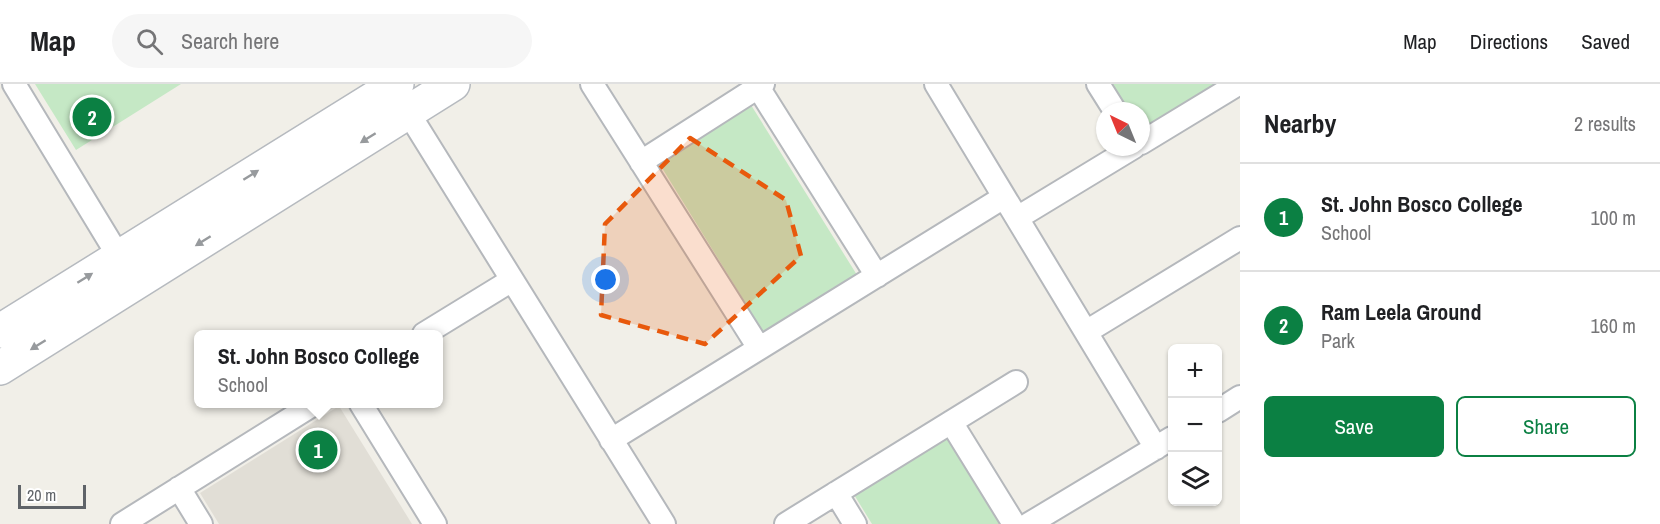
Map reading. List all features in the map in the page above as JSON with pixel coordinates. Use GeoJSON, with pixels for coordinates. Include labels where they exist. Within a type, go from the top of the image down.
{"type":"FeatureCollection","features":[{"type":"Feature","properties":{"kind":"street"},"geometry":{"type":"LineString","coordinates":[[14,84],[127,270]]}},
{"type":"Feature","properties":{"kind":"street"},"geometry":{"type":"LineString","coordinates":[[1,366],[127,270],[397,92],[453,84]]}},
{"type":"Feature","properties":{"kind":"street"},"geometry":{"type":"LineString","coordinates":[[592,84],[759,348]]}},
{"type":"Feature","properties":{"kind":"street"},"geometry":{"type":"LineString","coordinates":[[936,84],[1086,332],[1164,443],[1029,524]]}},
{"type":"Feature","properties":{"kind":"street"},"geometry":{"type":"LineString","coordinates":[[1098,84],[1109,102]]}},
{"type":"Feature","properties":{"kind":"street"},"geometry":{"type":"LineString","coordinates":[[1150,138],[1238,84]]}},
{"type":"Feature","properties":{"kind":"street"},"geometry":{"type":"LineString","coordinates":[[641,162],[760,86],[877,276]]}},
{"type":"Feature","properties":{"kind":"street"},"geometry":{"type":"LineString","coordinates":[[397,92],[664,524]]}},
{"type":"Feature","properties":{"kind":"street"},"geometry":{"type":"LineString","coordinates":[[1017,218],[1119,156]]}},
{"type":"Feature","properties":{"kind":"street"},"geometry":{"type":"LineString","coordinates":[[611,440],[1004,197]]}},
{"type":"Feature","properties":{"kind":"street"},"geometry":{"type":"LineString","coordinates":[[1086,332],[1240,238]]}},
{"type":"Feature","properties":{"kind":"street"},"geometry":{"type":"LineString","coordinates":[[0,331],[127,270]]}},
{"type":"Feature","properties":{"kind":"street"},"geometry":{"type":"LineString","coordinates":[[430,330],[512,279]]}},
{"type":"Feature","properties":{"kind":"street"},"geometry":{"type":"LineString","coordinates":[[786,524],[1016,382]]}},
{"type":"Feature","properties":{"kind":"street"},"geometry":{"type":"LineString","coordinates":[[122,524],[308,408]]}},
{"type":"Feature","properties":{"kind":"street"},"geometry":{"type":"LineString","coordinates":[[363,408],[435,524]]}},
{"type":"Feature","properties":{"kind":"street"},"geometry":{"type":"LineString","coordinates":[[951,422],[1014,524]]}},
{"type":"Feature","properties":{"kind":"street"},"geometry":{"type":"LineString","coordinates":[[179,488],[201,524]]}},
{"type":"Feature","properties":{"kind":"street"},"geometry":{"type":"LineString","coordinates":[[836,493],[855,524]]}},
{"type":"Feature","properties":{"kind":"highlighted area"},"geometry":{"type":"Polygon","coordinates":[[[690,138],[786,200],[801,256],[705,344],[601,315],[605,224],[690,138]]]}},
{"type":"Feature","properties":{"kind":"shaded area"},"geometry":{"type":"Polygon","coordinates":[[[336,408],[340,408],[412,524],[219,524],[200,493],[336,408]]]}},
{"type":"Feature","properties":{"kind":"green space"},"geometry":{"type":"Polygon","coordinates":[[[35,84],[181,84],[76,150],[35,84]]]}},
{"type":"Feature","properties":{"kind":"green space"},"geometry":{"type":"Polygon","coordinates":[[[1111,84],[1215,84],[1150,126],[1150,102],[1123,102],[1111,84]]]}},
{"type":"Feature","properties":{"kind":"green space"},"geometry":{"type":"Polygon","coordinates":[[[751,105],[857,275],[764,333],[659,163],[751,105]]]}},
{"type":"Feature","properties":{"kind":"green space"},"geometry":{"type":"Polygon","coordinates":[[[946,436],[1000,524],[872,524],[853,493],[946,436]]]}},
{"type":"Feature","properties":{"kind":"place","name":"Ram Leela Ground"},"geometry":{"type":"Point","coordinates":[92,117]}},
{"type":"Feature","properties":{"kind":"place","name":"St. John Bosco College"},"geometry":{"type":"Point","coordinates":[318,450]}}]}
